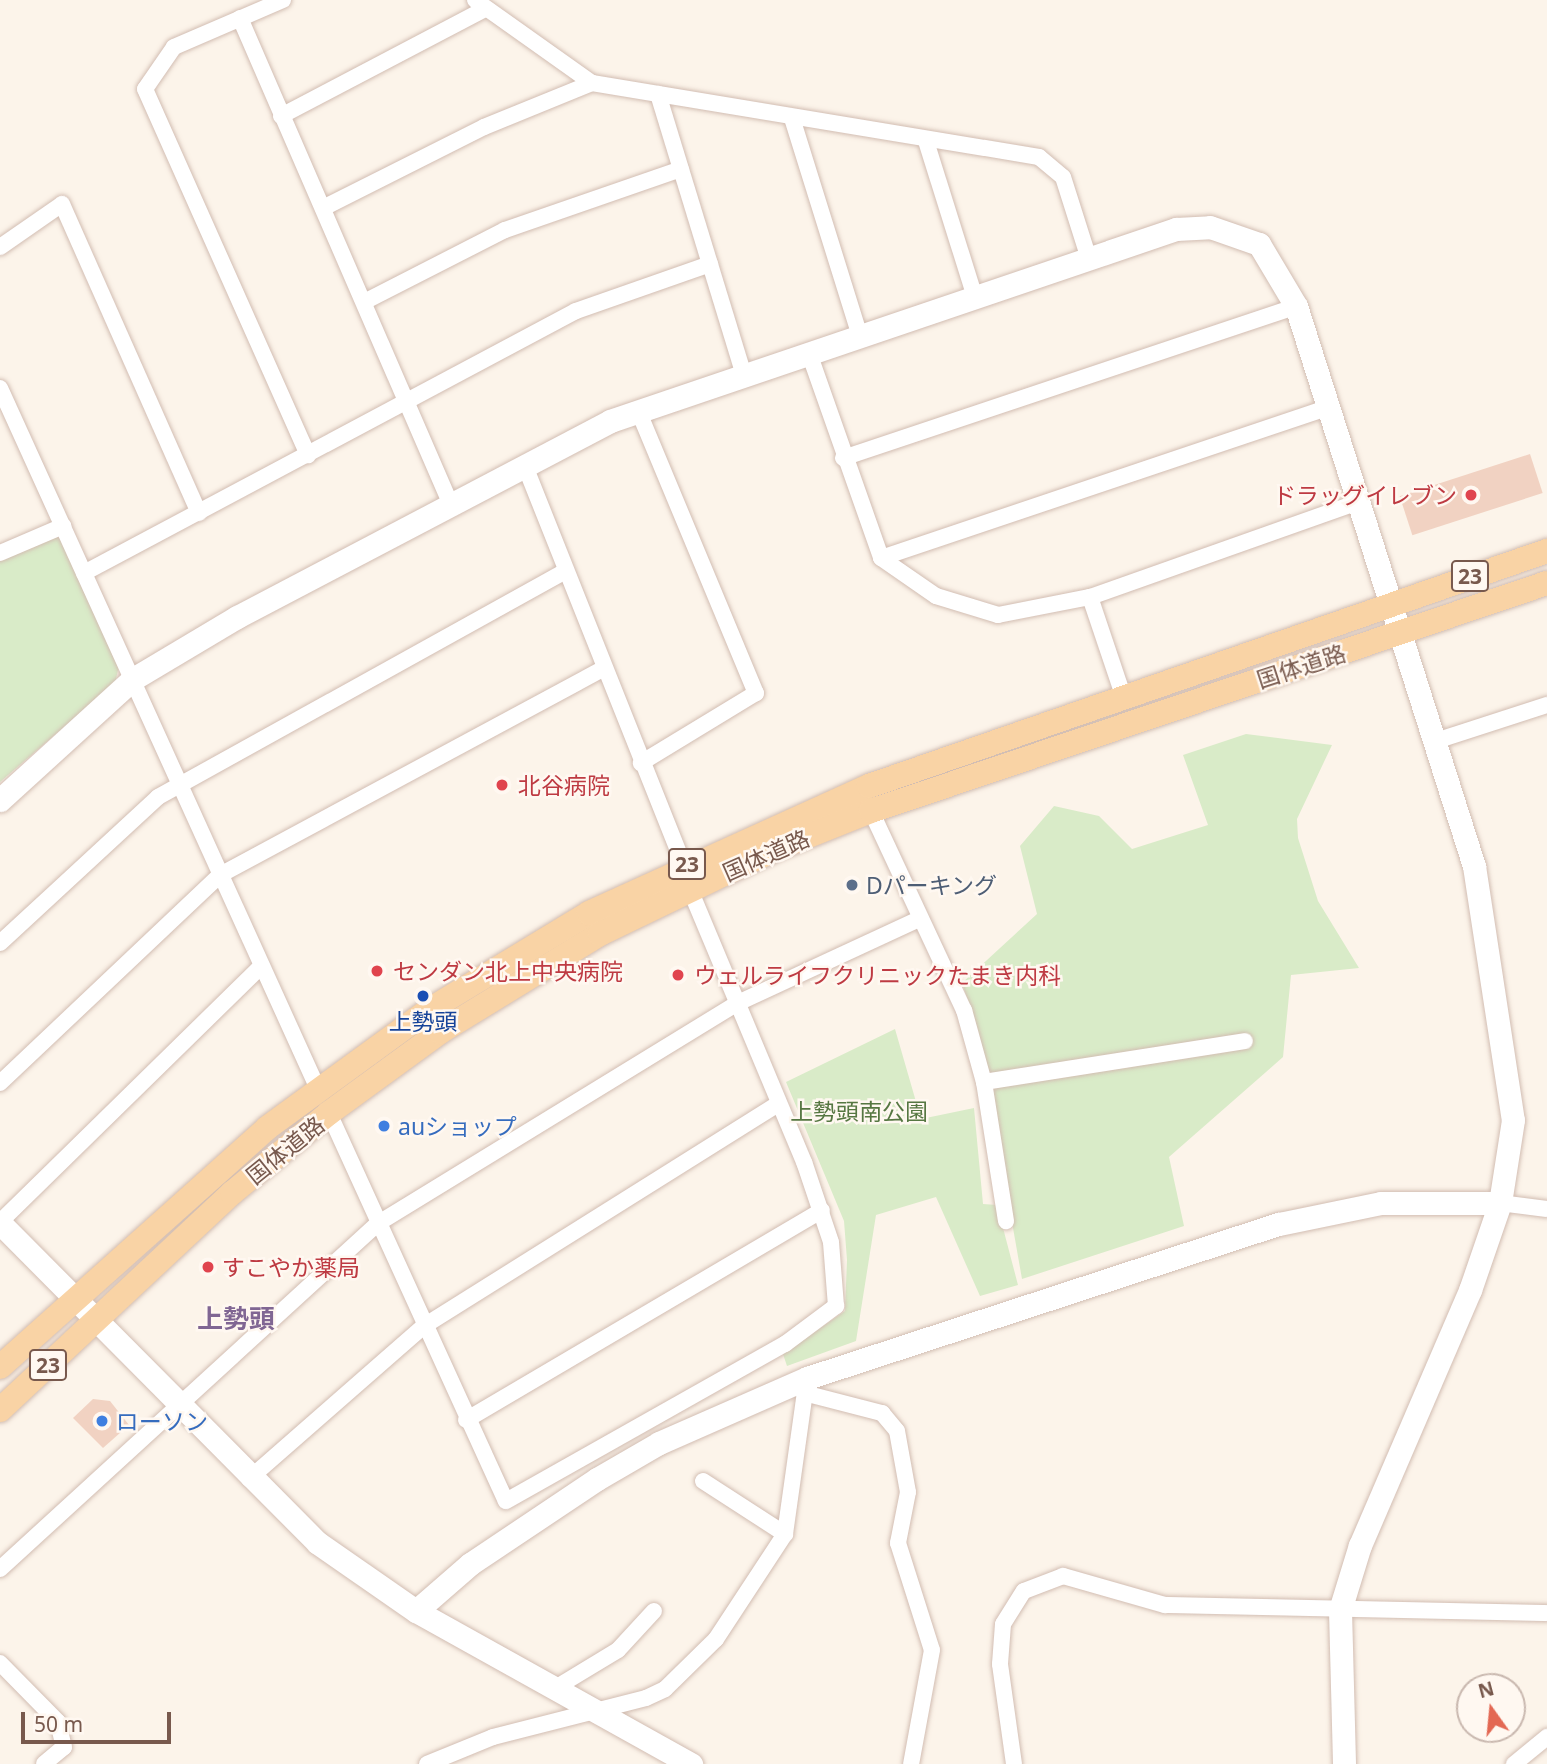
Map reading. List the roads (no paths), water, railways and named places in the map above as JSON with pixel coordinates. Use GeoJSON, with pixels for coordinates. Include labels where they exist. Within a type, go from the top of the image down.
{"type":"FeatureCollection","features":[{"type":"Feature","properties":{"kind":"main road","name":"国体道路"},"geometry":{"type":"LineString","coordinates":[[0,1367],[73,1297],[212,1172],[318,1089],[505,962],[687,877],[869,786],[1123,695],[1547,551]]}},
{"type":"Feature","properties":{"kind":"main road","name":"国体道路"},"geometry":{"type":"LineString","coordinates":[[0,1410],[95,1320],[329,1113],[509,988],[687,877],[871,811],[1547,583]]}},
{"type":"Feature","properties":{"kind":"street"},"geometry":{"type":"LineString","coordinates":[[283,0],[174,47],[145,89],[308,456]]}},
{"type":"Feature","properties":{"kind":"street"},"geometry":{"type":"LineString","coordinates":[[281,116],[480,4],[592,83],[926,141],[1007,149],[1055,167],[1089,259]]}},
{"type":"Feature","properties":{"kind":"street"},"geometry":{"type":"LineString","coordinates":[[240,18],[452,505]]}},
{"type":"Feature","properties":{"kind":"street"},"geometry":{"type":"LineString","coordinates":[[323,208],[484,127],[592,83]]}},
{"type":"Feature","properties":{"kind":"street"},"geometry":{"type":"LineString","coordinates":[[658,94],[744,374]]}},
{"type":"Feature","properties":{"kind":"street"},"geometry":{"type":"LineString","coordinates":[[792,118],[860,336]]}},
{"type":"Feature","properties":{"kind":"street"},"geometry":{"type":"LineString","coordinates":[[926,141],[975,297]]}},
{"type":"Feature","properties":{"kind":"street"},"geometry":{"type":"LineString","coordinates":[[364,302],[505,230],[681,169]]}},
{"type":"Feature","properties":{"kind":"street"},"geometry":{"type":"LineString","coordinates":[[0,247],[62,204],[199,513]]}},
{"type":"Feature","properties":{"kind":"street"},"geometry":{"type":"LineString","coordinates":[[0,800],[133,680],[452,505],[638,410],[1176,229],[1237,233],[1275,263],[1296,306],[1394,602],[1474,866],[1510,1091],[1512,1154],[1500,1203],[1470,1290],[1360,1545],[1340,1610],[1344,1764]]}},
{"type":"Feature","properties":{"kind":"street"},"geometry":{"type":"LineString","coordinates":[[84,573],[576,311],[710,264]]}},
{"type":"Feature","properties":{"kind":"street"},"geometry":{"type":"LineString","coordinates":[[842,458],[1296,306]]}},
{"type":"Feature","properties":{"kind":"street"},"geometry":{"type":"LineString","coordinates":[[809,353],[842,458],[880,558],[936,596],[998,615],[1090,597],[1361,501]]}},
{"type":"Feature","properties":{"kind":"street"},"geometry":{"type":"LineString","coordinates":[[0,388],[260,967],[318,1089]]}},
{"type":"Feature","properties":{"kind":"street"},"geometry":{"type":"LineString","coordinates":[[880,558],[1329,407]]}},
{"type":"Feature","properties":{"kind":"street"},"geometry":{"type":"LineString","coordinates":[[638,410],[756,693],[641,763]]}},
{"type":"Feature","properties":{"kind":"street"},"geometry":{"type":"LineString","coordinates":[[329,1113],[466,1420],[506,1501],[785,1344],[836,1306],[822,1210],[603,669],[525,466]]}},
{"type":"Feature","properties":{"kind":"street"},"geometry":{"type":"LineString","coordinates":[[0,553],[63,526]]}},
{"type":"Feature","properties":{"kind":"street"},"geometry":{"type":"LineString","coordinates":[[0,943],[179,783],[566,571]]}},
{"type":"Feature","properties":{"kind":"street"},"geometry":{"type":"LineString","coordinates":[[1090,597],[1123,695]]}},
{"type":"Feature","properties":{"kind":"street"},"geometry":{"type":"LineString","coordinates":[[0,1083],[220,875],[603,669]]}},
{"type":"Feature","properties":{"kind":"street"},"geometry":{"type":"LineString","coordinates":[[1436,741],[1547,705]]}},
{"type":"Feature","properties":{"kind":"street"},"geometry":{"type":"LineString","coordinates":[[871,811],[917,920],[964,1010],[984,1082],[1006,1221]]}},
{"type":"Feature","properties":{"kind":"street"},"geometry":{"type":"LineString","coordinates":[[0,1569],[174,1405],[377,1224],[738,1003],[917,920]]}},
{"type":"Feature","properties":{"kind":"street"},"geometry":{"type":"LineString","coordinates":[[260,967],[0,1223],[174,1405],[318,1543],[416,1611],[552,1690],[691,1764]]}},
{"type":"Feature","properties":{"kind":"street"},"geometry":{"type":"LineString","coordinates":[[984,1082],[1245,1041]]}},
{"type":"Feature","properties":{"kind":"street"},"geometry":{"type":"LineString","coordinates":[[249,1479],[424,1326],[778,1104]]}},
{"type":"Feature","properties":{"kind":"street"},"geometry":{"type":"LineString","coordinates":[[416,1611],[470,1564],[597,1479],[659,1443],[805,1386],[1314,1215],[1381,1202],[1500,1203],[1547,1209]]}},
{"type":"Feature","properties":{"kind":"street"},"geometry":{"type":"LineString","coordinates":[[466,1420],[822,1210]]}},
{"type":"Feature","properties":{"kind":"street"},"geometry":{"type":"LineString","coordinates":[[427,1764],[587,1709],[665,1689],[716,1639],[785,1534],[805,1386]]}},
{"type":"Feature","properties":{"kind":"street"},"geometry":{"type":"LineString","coordinates":[[805,1386],[882,1413],[897,1431],[908,1492],[898,1543],[932,1650],[911,1764]]}},
{"type":"Feature","properties":{"kind":"street"},"geometry":{"type":"LineString","coordinates":[[703,1481],[785,1534]]}},
{"type":"Feature","properties":{"kind":"street"},"geometry":{"type":"LineString","coordinates":[[1014,1764],[1000,1664],[1003,1624],[1024,1591],[1063,1576],[1165,1605],[1547,1613]]}},
{"type":"Feature","properties":{"kind":"street"},"geometry":{"type":"LineString","coordinates":[[552,1690],[618,1650],[654,1611]]}},
{"type":"Feature","properties":{"kind":"street"},"geometry":{"type":"LineString","coordinates":[[0,1663],[58,1722],[64,1747],[44,1764]]}},
{"type":"Feature","properties":{"kind":"street"},"geometry":{"type":"LineString","coordinates":[[1514,1764],[1547,1737]]}},
{"type":"Feature","properties":{"kind":"place","name":"ドラッグイレブン"},"geometry":{"type":"Point","coordinates":[1471,495]}},
{"type":"Feature","properties":{"kind":"place","name":"北谷病院"},"geometry":{"type":"Point","coordinates":[502,785]}},
{"type":"Feature","properties":{"kind":"place","name":"Dパーキング"},"geometry":{"type":"Point","coordinates":[852,885]}},
{"type":"Feature","properties":{"kind":"place","name":"センダン北上中央病院"},"geometry":{"type":"Point","coordinates":[377,971]}},
{"type":"Feature","properties":{"kind":"place","name":"ウェルライフクリニックたまき内科"},"geometry":{"type":"Point","coordinates":[678,975]}},
{"type":"Feature","properties":{"kind":"place","name":"上勢頭"},"geometry":{"type":"Point","coordinates":[423,996]}},
{"type":"Feature","properties":{"kind":"place","name":"auショップ"},"geometry":{"type":"Point","coordinates":[384,1126]}},
{"type":"Feature","properties":{"kind":"place","name":"すこやか薬局"},"geometry":{"type":"Point","coordinates":[208,1267]}},
{"type":"Feature","properties":{"kind":"place","name":"ローソン"},"geometry":{"type":"Point","coordinates":[102,1421]}},
{"type":"Feature","properties":{"kind":"district","name":"上勢頭"},"geometry":{"type":"Point","coordinates":[236,1319]}},
{"type":"Feature","properties":{"kind":"park label","name":"上勢頭南公園"},"geometry":{"type":"Point","coordinates":[859,1111]}}]}
